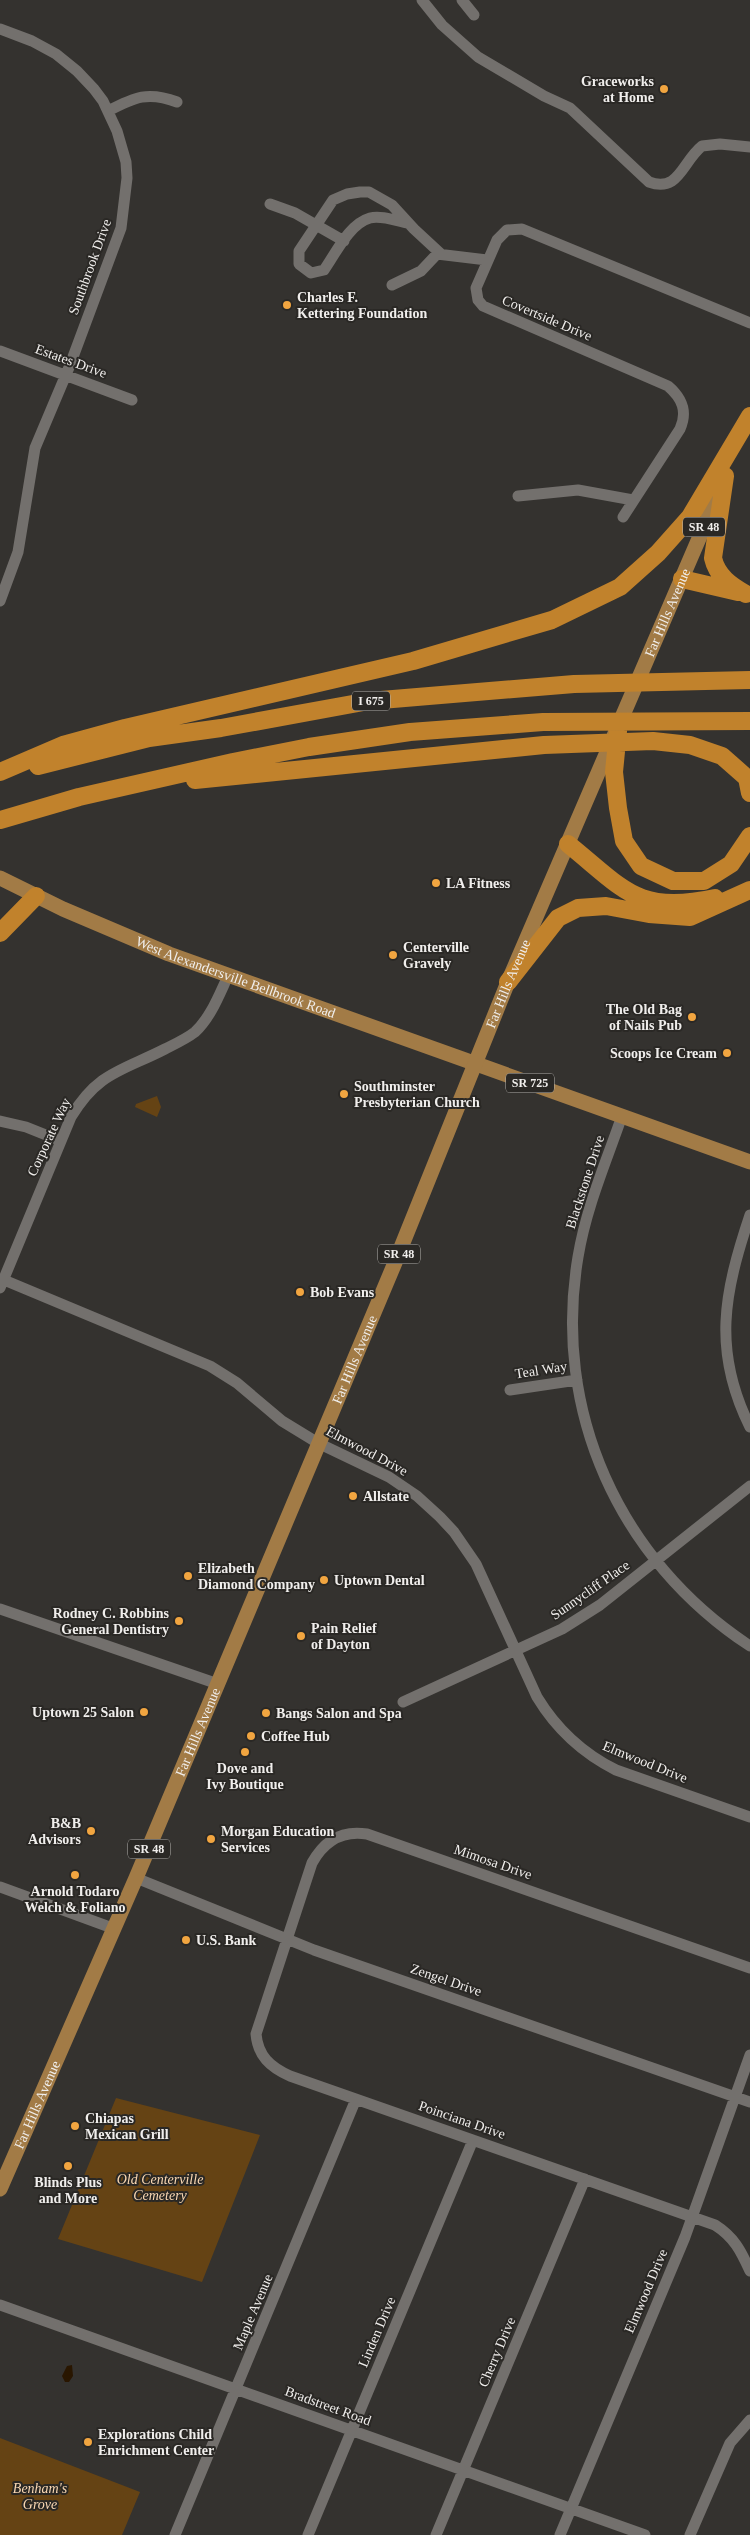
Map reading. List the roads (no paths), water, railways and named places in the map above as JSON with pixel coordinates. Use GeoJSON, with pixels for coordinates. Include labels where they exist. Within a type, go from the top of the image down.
{"type":"FeatureCollection","features":[{"type":"Feature","properties":{"kind":"highway"},"geometry":{"type":"LineString","coordinates":[[0,772],[63,745],[125,728],[413,661],[552,620],[620,587],[658,553],[690,517],[750,416]]}},
{"type":"Feature","properties":{"kind":"highway"},"geometry":{"type":"LineString","coordinates":[[725,476],[713,558],[716,568],[723,578],[748,595]]}},
{"type":"Feature","properties":{"kind":"highway"},"geometry":{"type":"LineString","coordinates":[[682,579],[748,595]]}},
{"type":"Feature","properties":{"kind":"highway","name":"I 675"},"geometry":{"type":"LineString","coordinates":[[0,778],[54,761],[149,738],[221,728],[369,701],[574,684],[750,680]]}},
{"type":"Feature","properties":{"kind":"highway"},"geometry":{"type":"LineString","coordinates":[[0,820],[79,797],[280,752],[410,732],[543,722],[750,721]]}},
{"type":"Feature","properties":{"kind":"highway"},"geometry":{"type":"LineString","coordinates":[[618,727],[607,771],[624,841],[641,866],[673,881],[704,881],[731,864],[750,836]]}},
{"type":"Feature","properties":{"kind":"highway"},"geometry":{"type":"LineString","coordinates":[[127,787],[544,745],[653,742],[690,745],[722,756],[747,778],[750,793]]}},
{"type":"Feature","properties":{"kind":"highway"},"geometry":{"type":"LineString","coordinates":[[568,844],[630,894],[654,903],[683,904],[749,890]]}},
{"type":"Feature","properties":{"kind":"highway"},"geometry":{"type":"LineString","coordinates":[[508,982],[558,918],[578,908],[606,906],[649,914],[690,917],[749,890]]}},
{"type":"Feature","properties":{"kind":"highway"},"geometry":{"type":"LineString","coordinates":[[0,933],[36,896]]}},
{"type":"Feature","properties":{"kind":"main road","name":"Far Hills Avenue"},"geometry":{"type":"LineString","coordinates":[[618,727],[750,416]]}},
{"type":"Feature","properties":{"kind":"main road","name":"Far Hills Avenue"},"geometry":{"type":"LineString","coordinates":[[0,2189],[115,1929],[394,1265],[508,982],[568,844],[607,771]]}},
{"type":"Feature","properties":{"kind":"main road","name":"West Alexandersville Bellbrook Road"},"geometry":{"type":"LineString","coordinates":[[0,878],[133,940],[228,976],[476,1064]]}},
{"type":"Feature","properties":{"kind":"main road","name":"SR 725"},"geometry":{"type":"LineString","coordinates":[[476,1064],[750,1162]]}},
{"type":"Feature","properties":{"kind":"street"},"geometry":{"type":"LineString","coordinates":[[422,0],[442,25],[478,57],[544,96],[570,108],[649,182],[660,186],[672,183],[702,146],[720,144],[750,147]]}},
{"type":"Feature","properties":{"kind":"street"},"geometry":{"type":"LineString","coordinates":[[462,0],[474,15]]}},
{"type":"Feature","properties":{"kind":"street","name":"Southbrook Drive"},"geometry":{"type":"LineString","coordinates":[[0,29],[32,41],[65,60],[94,89],[108,111],[121,143],[126,162],[127,178],[125,211],[109,264],[66,375],[35,448],[18,552],[0,600]]}},
{"type":"Feature","properties":{"kind":"street"},"geometry":{"type":"LineString","coordinates":[[108,111],[141,96],[162,96],[177,102]]}},
{"type":"Feature","properties":{"kind":"street"},"geometry":{"type":"LineString","coordinates":[[408,223],[384,218],[370,218],[354,227],[324,270],[311,273],[299,264],[298,250],[333,200],[347,194],[360,192],[369,192],[385,200],[441,254]]}},
{"type":"Feature","properties":{"kind":"street"},"geometry":{"type":"LineString","coordinates":[[270,204],[295,213],[314,226],[344,241]]}},
{"type":"Feature","properties":{"kind":"street","name":"Covertside Drive"},"geometry":{"type":"LineString","coordinates":[[623,517],[680,429],[684,415],[681,400],[668,386],[483,306],[478,300],[476,288],[487,260],[502,234],[514,228],[522,229],[750,323]]}},
{"type":"Feature","properties":{"kind":"street"},"geometry":{"type":"LineString","coordinates":[[392,285],[421,271],[432,258],[441,254],[487,260]]}},
{"type":"Feature","properties":{"kind":"street","name":"Estates Drive"},"geometry":{"type":"LineString","coordinates":[[0,350],[132,400]]}},
{"type":"Feature","properties":{"kind":"street"},"geometry":{"type":"LineString","coordinates":[[518,496],[578,490],[633,500]]}},
{"type":"Feature","properties":{"kind":"street","name":"Corporate Way"},"geometry":{"type":"LineString","coordinates":[[2,1284],[79,1104],[98,1083],[110,1074],[161,1051],[195,1032],[212,1010],[228,976]]}},
{"type":"Feature","properties":{"kind":"street","name":"Blackstone Drive"},"geometry":{"type":"LineString","coordinates":[[622,1116],[590,1207],[578,1257],[573,1312],[577,1380],[588,1431],[604,1475],[623,1513],[655,1561],[683,1593],[703,1612],[750,1646]]}},
{"type":"Feature","properties":{"kind":"street"},"geometry":{"type":"LineString","coordinates":[[0,1120],[26,1126],[62,1141]]}},
{"type":"Feature","properties":{"kind":"street"},"geometry":{"type":"LineString","coordinates":[[750,1215],[730,1280],[725,1318],[731,1378],[750,1427]]}},
{"type":"Feature","properties":{"kind":"street","name":"Elmwood Drive"},"geometry":{"type":"LineString","coordinates":[[2,1284],[210,1366],[237,1383],[282,1420],[318,1443],[388,1477],[417,1496],[454,1532],[476,1564],[537,1697],[547,1713],[563,1732],[587,1754],[616,1770],[750,1818]]}},
{"type":"Feature","properties":{"kind":"street","name":"Teal Way"},"geometry":{"type":"LineString","coordinates":[[510,1390],[577,1380]]}},
{"type":"Feature","properties":{"kind":"street","name":"Sunnycliff Place"},"geometry":{"type":"LineString","coordinates":[[402,1702],[562,1629],[592,1610],[750,1486]]}},
{"type":"Feature","properties":{"kind":"street"},"geometry":{"type":"LineString","coordinates":[[0,1609],[218,1684]]}},
{"type":"Feature","properties":{"kind":"street","name":"Mimosa Drive"},"geometry":{"type":"LineString","coordinates":[[286,1939],[318,1852],[324,1845],[340,1836],[358,1833],[750,1968]]}},
{"type":"Feature","properties":{"kind":"street","name":"Zengel Drive"},"geometry":{"type":"LineString","coordinates":[[136,1878],[286,1939],[750,2102]]}},
{"type":"Feature","properties":{"kind":"street"},"geometry":{"type":"LineString","coordinates":[[0,1888],[115,1929]]}},
{"type":"Feature","properties":{"kind":"street","name":"Poinciana Drive"},"geometry":{"type":"LineString","coordinates":[[286,1939],[257,2025],[257,2042],[261,2054],[278,2071],[715,2225],[732,2237],[738,2245],[750,2271]]}},
{"type":"Feature","properties":{"kind":"street","name":"Elmwood Drive"},"geometry":{"type":"LineString","coordinates":[[560,2535],[693,2217],[750,2055]]}},
{"type":"Feature","properties":{"kind":"street","name":"Maple Avenue"},"geometry":{"type":"LineString","coordinates":[[175,2535],[356,2099]]}},
{"type":"Feature","properties":{"kind":"street","name":"Linden Drive"},"geometry":{"type":"LineString","coordinates":[[308,2535],[473,2140]]}},
{"type":"Feature","properties":{"kind":"street","name":"Cherry Drive"},"geometry":{"type":"LineString","coordinates":[[436,2535],[585,2179]]}},
{"type":"Feature","properties":{"kind":"street","name":"Bradstreet Road"},"geometry":{"type":"LineString","coordinates":[[0,2305],[645,2535]]}},
{"type":"Feature","properties":{"kind":"street"},"geometry":{"type":"LineString","coordinates":[[690,2535],[730,2443],[750,2420]]}},
{"type":"Feature","properties":{"kind":"place","name":"Graceworks at Home"},"geometry":{"type":"Point","coordinates":[664,89]}},
{"type":"Feature","properties":{"kind":"place","name":"Charles F. Kettering Foundation"},"geometry":{"type":"Point","coordinates":[287,305]}},
{"type":"Feature","properties":{"kind":"place","name":"LA Fitness"},"geometry":{"type":"Point","coordinates":[436,883]}},
{"type":"Feature","properties":{"kind":"place","name":"Centerville Gravely"},"geometry":{"type":"Point","coordinates":[393,955]}},
{"type":"Feature","properties":{"kind":"place","name":"The Old Bag of Nails Pub"},"geometry":{"type":"Point","coordinates":[692,1017]}},
{"type":"Feature","properties":{"kind":"place","name":"Scoops Ice Cream"},"geometry":{"type":"Point","coordinates":[727,1053]}},
{"type":"Feature","properties":{"kind":"place","name":"Southminster Presbyterian Church"},"geometry":{"type":"Point","coordinates":[344,1094]}},
{"type":"Feature","properties":{"kind":"place","name":"Bob Evans"},"geometry":{"type":"Point","coordinates":[300,1292]}},
{"type":"Feature","properties":{"kind":"place","name":"Allstate"},"geometry":{"type":"Point","coordinates":[353,1496]}},
{"type":"Feature","properties":{"kind":"place","name":"Elizabeth Diamond Company"},"geometry":{"type":"Point","coordinates":[188,1576]}},
{"type":"Feature","properties":{"kind":"place","name":"Uptown Dental"},"geometry":{"type":"Point","coordinates":[324,1580]}},
{"type":"Feature","properties":{"kind":"place","name":"Rodney C. Robbins General Dentistry"},"geometry":{"type":"Point","coordinates":[179,1621]}},
{"type":"Feature","properties":{"kind":"place","name":"Pain Relief of Dayton"},"geometry":{"type":"Point","coordinates":[301,1636]}},
{"type":"Feature","properties":{"kind":"place","name":"Uptown 25 Salon"},"geometry":{"type":"Point","coordinates":[144,1712]}},
{"type":"Feature","properties":{"kind":"place","name":"Bangs Salon and Spa"},"geometry":{"type":"Point","coordinates":[266,1713]}},
{"type":"Feature","properties":{"kind":"place","name":"Coffee Hub"},"geometry":{"type":"Point","coordinates":[251,1736]}},
{"type":"Feature","properties":{"kind":"place","name":"Dove and Ivy Boutique"},"geometry":{"type":"Point","coordinates":[245,1752]}},
{"type":"Feature","properties":{"kind":"place","name":"B&B Advisors"},"geometry":{"type":"Point","coordinates":[91,1831]}},
{"type":"Feature","properties":{"kind":"place","name":"Morgan Education Services"},"geometry":{"type":"Point","coordinates":[211,1839]}},
{"type":"Feature","properties":{"kind":"place","name":"Arnold Todaro Welch & Foliano"},"geometry":{"type":"Point","coordinates":[75,1875]}},
{"type":"Feature","properties":{"kind":"place","name":"U.S. Bank"},"geometry":{"type":"Point","coordinates":[186,1940]}},
{"type":"Feature","properties":{"kind":"place","name":"Chiapas Mexican Grill"},"geometry":{"type":"Point","coordinates":[75,2126]}},
{"type":"Feature","properties":{"kind":"place","name":"Blinds Plus and More"},"geometry":{"type":"Point","coordinates":[68,2166]}},
{"type":"Feature","properties":{"kind":"place","name":"Explorations Child Enrichment Center"},"geometry":{"type":"Point","coordinates":[88,2442]}},
{"type":"Feature","properties":{"kind":"park label","name":"Old Centerville Cemetery"},"geometry":{"type":"Point","coordinates":[160,2188]}},
{"type":"Feature","properties":{"kind":"park label","name":"Benham's Grove"},"geometry":{"type":"Point","coordinates":[40,2496]}}]}
